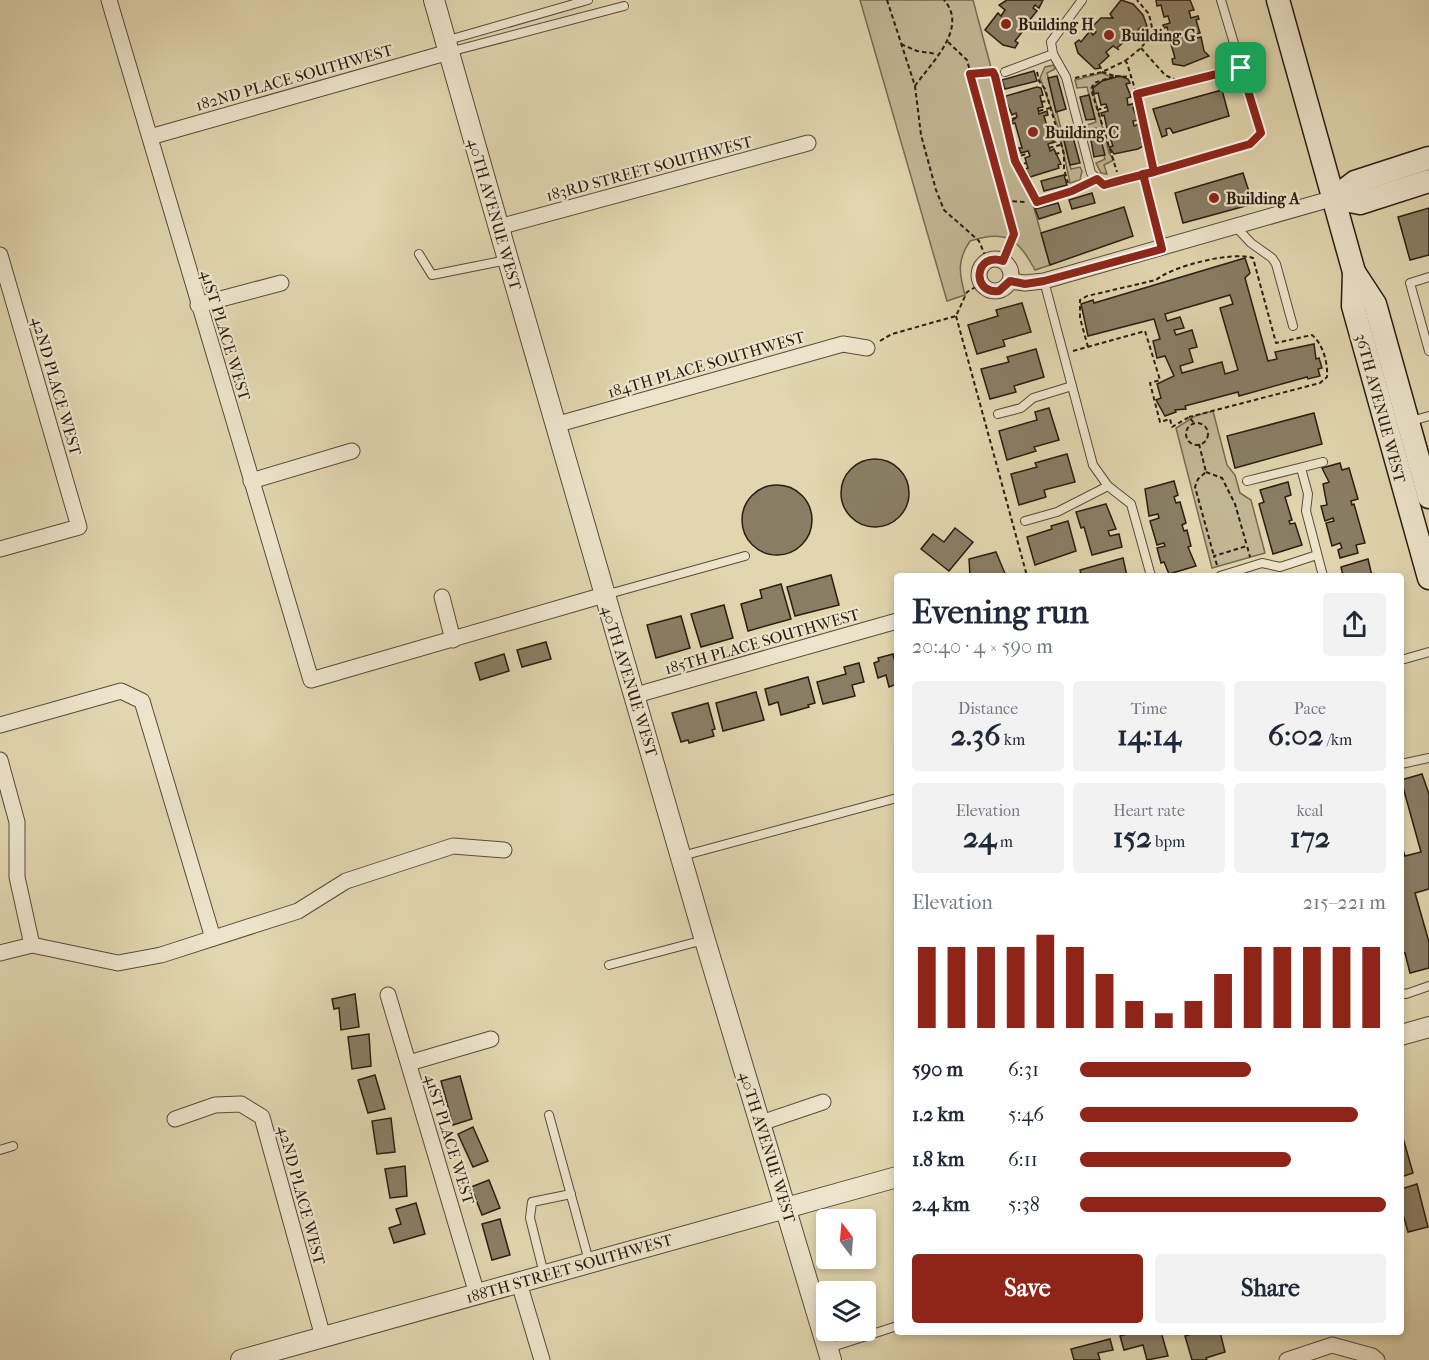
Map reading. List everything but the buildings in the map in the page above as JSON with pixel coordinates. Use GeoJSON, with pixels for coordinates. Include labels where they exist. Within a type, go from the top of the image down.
{"type":"FeatureCollection","features":[{"type":"Feature","properties":{"kind":"main road","name":"36TH AVENUE WEST"},"geometry":{"type":"LineString","coordinates":[[1278,0],[1354,272],[1375,304],[1429,497]]}},
{"type":"Feature","properties":{"kind":"main road"},"geometry":{"type":"LineString","coordinates":[[1334,198],[1354,182],[1429,158]]}},
{"type":"Feature","properties":{"kind":"main road"},"geometry":{"type":"LineString","coordinates":[[1334,198],[1360,203],[1429,181]]}},
{"type":"Feature","properties":{"kind":"main road","name":"36TH AVENUE WEST"},"geometry":{"type":"LineString","coordinates":[[1408,422],[1429,578]]}},
{"type":"Feature","properties":{"kind":"street","name":"41ST PLACE WEST"},"geometry":{"type":"LineString","coordinates":[[110,0],[198,305],[311,680],[453,640]]}},
{"type":"Feature","properties":{"kind":"street","name":"40TH AVENUE WEST"},"geometry":{"type":"LineString","coordinates":[[434,0],[604,595],[636,695],[705,939],[829,1354]]}},
{"type":"Feature","properties":{"kind":"street","name":"182ND PLACE SOUTHWEST"},"geometry":{"type":"LineString","coordinates":[[150,137],[447,46]]}},
{"type":"Feature","properties":{"kind":"street","name":"183RD STREET SOUTHWEST"},"geometry":{"type":"LineString","coordinates":[[499,227],[808,143]]}},
{"type":"Feature","properties":{"kind":"street"},"geometry":{"type":"LineString","coordinates":[[1010,281],[1025,284],[1044,281],[1334,198]]}},
{"type":"Feature","properties":{"kind":"street","name":"42ND PLACE WEST"},"geometry":{"type":"LineString","coordinates":[[0,255],[5,292],[79,527],[0,549]]}},
{"type":"Feature","properties":{"kind":"street"},"geometry":{"type":"LineString","coordinates":[[987,260],[1003,261],[1010,270],[1010,281],[1004,288],[994,291],[981,284],[980,269],[987,260]]}},
{"type":"Feature","properties":{"kind":"street"},"geometry":{"type":"LineString","coordinates":[[198,305],[281,283]]}},
{"type":"Feature","properties":{"kind":"street","name":"184TH PLACE SOUTHWEST"},"geometry":{"type":"LineString","coordinates":[[555,425],[843,344],[867,348]]}},
{"type":"Feature","properties":{"kind":"street"},"geometry":{"type":"LineString","coordinates":[[251,481],[352,451]]}},
{"type":"Feature","properties":{"kind":"street"},"geometry":{"type":"LineString","coordinates":[[442,597],[453,640],[604,595]]}},
{"type":"Feature","properties":{"kind":"street","name":"185TH PLACE SOUTHWEST"},"geometry":{"type":"LineString","coordinates":[[636,695],[894,622]]}},
{"type":"Feature","properties":{"kind":"street"},"geometry":{"type":"LineString","coordinates":[[0,725],[121,691],[142,701],[213,938]]}},
{"type":"Feature","properties":{"kind":"street"},"geometry":{"type":"LineString","coordinates":[[0,760],[17,822],[16,877],[32,945]]}},
{"type":"Feature","properties":{"kind":"street"},"geometry":{"type":"LineString","coordinates":[[0,953],[32,945],[118,963],[161,955],[298,911],[346,881],[453,846],[504,850]]}},
{"type":"Feature","properties":{"kind":"street","name":"41ST PLACE WEST"},"geometry":{"type":"LineString","coordinates":[[388,995],[477,1294]]}},
{"type":"Feature","properties":{"kind":"street"},"geometry":{"type":"LineString","coordinates":[[1404,1034],[1429,1027]]}},
{"type":"Feature","properties":{"kind":"street"},"geometry":{"type":"LineString","coordinates":[[409,1063],[491,1039]]}},
{"type":"Feature","properties":{"kind":"street"},"geometry":{"type":"LineString","coordinates":[[761,1123],[823,1102]]}},
{"type":"Feature","properties":{"kind":"street","name":"42ND PLACE WEST"},"geometry":{"type":"LineString","coordinates":[[175,1119],[215,1105],[241,1104],[262,1117],[323,1337]]}},
{"type":"Feature","properties":{"kind":"street","name":"188TH STREET SOUTHWEST"},"geometry":{"type":"LineString","coordinates":[[241,1360],[894,1178]]}},
{"type":"Feature","properties":{"kind":"street"},"geometry":{"type":"LineString","coordinates":[[519,1282],[542,1360]]}},
{"type":"Feature","properties":{"kind":"street"},"geometry":{"type":"LineString","coordinates":[[1287,1360],[1332,1345],[1372,1356],[1377,1360]]}},
{"type":"Feature","properties":{"kind":"lane"},"geometry":{"type":"LineString","coordinates":[[447,46],[588,0]]}},
{"type":"Feature","properties":{"kind":"lane"},"geometry":{"type":"LineString","coordinates":[[1082,0],[1051,42],[1053,54],[1067,79],[1091,173],[1104,185],[1250,144],[1261,133],[1221,0]]}},
{"type":"Feature","properties":{"kind":"lane"},"geometry":{"type":"LineString","coordinates":[[447,46],[624,6]]}},
{"type":"Feature","properties":{"kind":"lane"},"geometry":{"type":"LineString","coordinates":[[1005,72],[1053,54]]}},
{"type":"Feature","properties":{"kind":"lane"},"geometry":{"type":"LineString","coordinates":[[1143,174],[1162,249]]}},
{"type":"Feature","properties":{"kind":"lane"},"geometry":{"type":"LineString","coordinates":[[1037,202],[1069,192],[1097,179]]}},
{"type":"Feature","properties":{"kind":"lane"},"geometry":{"type":"LineString","coordinates":[[1236,227],[1276,264],[1293,326]]}},
{"type":"Feature","properties":{"kind":"lane"},"geometry":{"type":"LineString","coordinates":[[419,254],[432,276],[508,259]]}},
{"type":"Feature","properties":{"kind":"lane"},"geometry":{"type":"LineString","coordinates":[[1429,277],[1410,283],[1429,351]]}},
{"type":"Feature","properties":{"kind":"lane"},"geometry":{"type":"LineString","coordinates":[[1044,281],[1093,465],[1108,486],[1131,504],[1149,573]]}},
{"type":"Feature","properties":{"kind":"lane"},"geometry":{"type":"LineString","coordinates":[[998,414],[1021,408],[1033,398],[1072,386]]}},
{"type":"Feature","properties":{"kind":"lane"},"geometry":{"type":"LineString","coordinates":[[1247,481],[1323,462]]}},
{"type":"Feature","properties":{"kind":"lane"},"geometry":{"type":"LineString","coordinates":[[1301,468],[1308,494],[1306,511],[1322,573]]}},
{"type":"Feature","properties":{"kind":"lane"},"geometry":{"type":"LineString","coordinates":[[1025,521],[1057,512],[1108,486]]}},
{"type":"Feature","properties":{"kind":"lane"},"geometry":{"type":"LineString","coordinates":[[1219,572],[1262,563],[1280,567],[1317,555]]}},
{"type":"Feature","properties":{"kind":"lane"},"geometry":{"type":"LineString","coordinates":[[604,595],[745,556]]}},
{"type":"Feature","properties":{"kind":"lane"},"geometry":{"type":"LineString","coordinates":[[1404,659],[1429,652]]}},
{"type":"Feature","properties":{"kind":"lane"},"geometry":{"type":"LineString","coordinates":[[1404,763],[1429,758]]}},
{"type":"Feature","properties":{"kind":"lane"},"geometry":{"type":"LineString","coordinates":[[682,856],[894,799]]}},
{"type":"Feature","properties":{"kind":"lane"},"geometry":{"type":"LineString","coordinates":[[609,964],[705,939]]}},
{"type":"Feature","properties":{"kind":"lane"},"geometry":{"type":"LineString","coordinates":[[1404,994],[1429,986]]}},
{"type":"Feature","properties":{"kind":"lane"},"geometry":{"type":"LineString","coordinates":[[549,1114],[590,1263]]}},
{"type":"Feature","properties":{"kind":"lane"},"geometry":{"type":"LineString","coordinates":[[0,1150],[12,1146]]}},
{"type":"Feature","properties":{"kind":"lane"},"geometry":{"type":"LineString","coordinates":[[544,1275],[530,1218],[532,1202],[571,1194]]}},
{"type":"Feature","properties":{"kind":"lane"},"geometry":{"type":"LineString","coordinates":[[829,1354],[894,1327]]}},
{"type":"Feature","properties":{"kind":"path"},"geometry":{"type":"LineString","coordinates":[[887,0],[915,86],[921,135],[936,190],[944,210],[979,241],[987,260]]}},
{"type":"Feature","properties":{"kind":"path"},"geometry":{"type":"LineString","coordinates":[[915,86],[948,42],[952,16],[950,7],[944,0]]}},
{"type":"Feature","properties":{"kind":"path"},"geometry":{"type":"LineString","coordinates":[[1067,79],[1102,72],[1125,61],[1141,48],[1153,32],[1149,14],[1137,0]]}},
{"type":"Feature","properties":{"kind":"path"},"geometry":{"type":"LineString","coordinates":[[948,42],[967,60],[1014,234],[1003,261]]}},
{"type":"Feature","properties":{"kind":"path"},"geometry":{"type":"LineString","coordinates":[[901,44],[938,54]]}},
{"type":"Feature","properties":{"kind":"path"},"geometry":{"type":"LineString","coordinates":[[1141,48],[1165,75],[1180,82]]}},
{"type":"Feature","properties":{"kind":"path"},"geometry":{"type":"LineString","coordinates":[[1125,61],[1133,78],[1154,172]]}},
{"type":"Feature","properties":{"kind":"path"},"geometry":{"type":"LineString","coordinates":[[1035,62],[1039,81],[1045,89],[1063,152],[1069,192]]}},
{"type":"Feature","properties":{"kind":"path"},"geometry":{"type":"LineString","coordinates":[[1137,94],[1241,68]]}},
{"type":"Feature","properties":{"kind":"path"},"geometry":{"type":"LineString","coordinates":[[993,72],[1001,97],[1002,113],[1014,158],[1037,202]]}},
{"type":"Feature","properties":{"kind":"path"},"geometry":{"type":"LineString","coordinates":[[970,74],[1005,72]]}},
{"type":"Feature","properties":{"kind":"path"},"geometry":{"type":"LineString","coordinates":[[1102,72],[1133,78]]}},
{"type":"Feature","properties":{"kind":"path"},"geometry":{"type":"LineString","coordinates":[[1115,76],[1092,87],[1103,131],[1120,180]]}},
{"type":"Feature","properties":{"kind":"path"},"geometry":{"type":"LineString","coordinates":[[1041,102],[1048,101]]}},
{"type":"Feature","properties":{"kind":"path"},"geometry":{"type":"LineString","coordinates":[[1097,110],[1107,107]]}},
{"type":"Feature","properties":{"kind":"path"},"geometry":{"type":"LineString","coordinates":[[1039,111],[1050,108]]}},
{"type":"Feature","properties":{"kind":"path"},"geometry":{"type":"LineString","coordinates":[[1002,113],[1011,111]]}},
{"type":"Feature","properties":{"kind":"path"},"geometry":{"type":"LineString","coordinates":[[1005,122],[1017,117]]}},
{"type":"Feature","properties":{"kind":"path"},"geometry":{"type":"LineString","coordinates":[[1103,131],[1113,129]]}},
{"type":"Feature","properties":{"kind":"path"},"geometry":{"type":"LineString","coordinates":[[1049,148],[1060,145]]}},
{"type":"Feature","properties":{"kind":"path"},"geometry":{"type":"LineString","coordinates":[[1055,154],[1063,152]]}},
{"type":"Feature","properties":{"kind":"path"},"geometry":{"type":"LineString","coordinates":[[1014,158],[1029,153]]}},
{"type":"Feature","properties":{"kind":"path"},"geometry":{"type":"LineString","coordinates":[[1017,166],[1026,163]]}},
{"type":"Feature","properties":{"kind":"path"},"geometry":{"type":"LineString","coordinates":[[1005,201],[1037,202]]}},
{"type":"Feature","properties":{"kind":"path"},"geometry":{"type":"LineString","coordinates":[[1064,354],[1145,331],[1160,380],[1150,383],[1160,422],[1170,419],[1172,427],[1189,417],[1320,383],[1327,377],[1328,369],[1319,342],[1312,335],[1276,343],[1253,258],[1245,255],[1195,263],[1165,272],[1156,280],[1087,296],[1080,300],[1079,309],[1088,347]]}},
{"type":"Feature","properties":{"kind":"path"},"geometry":{"type":"LineString","coordinates":[[981,284],[967,292],[956,316],[1026,573]]}},
{"type":"Feature","properties":{"kind":"path"},"geometry":{"type":"LineString","coordinates":[[867,348],[892,334],[956,316]]}},
{"type":"Feature","properties":{"kind":"path"},"geometry":{"type":"LineString","coordinates":[[1189,417],[1194,423],[1202,424],[1207,429],[1205,440],[1199,444],[1189,442],[1186,436],[1187,429],[1194,423]]}},
{"type":"Feature","properties":{"kind":"path"},"geometry":{"type":"LineString","coordinates":[[1199,444],[1206,472]]}},
{"type":"Feature","properties":{"kind":"path"},"geometry":{"type":"LineString","coordinates":[[1206,472],[1221,478],[1235,504],[1251,559]]}},
{"type":"Feature","properties":{"kind":"path"},"geometry":{"type":"LineString","coordinates":[[1206,472],[1198,479],[1195,487],[1219,572]]}},
{"type":"Feature","properties":{"kind":"path"},"geometry":{"type":"LineString","coordinates":[[1215,556],[1247,546]]}},
{"type":"Feature","properties":{"kind":"shaded area"},"geometry":{"type":"Polygon","coordinates":[[[860,0],[973,0],[1012,146],[1025,176],[1050,265],[1035,270],[1023,251],[1010,239],[993,236],[970,241],[963,254],[960,267],[965,295],[947,301],[860,0]]]}},
{"type":"Feature","properties":{"kind":"shaded area"},"geometry":{"type":"Polygon","coordinates":[[[1054,65],[1055,69],[1047,73],[1071,169],[1080,167],[1082,171],[1080,180],[1070,183],[1058,127],[1040,78],[1045,67],[1054,65]]]}},
{"type":"Feature","properties":{"kind":"shaded area"},"geometry":{"type":"Polygon","coordinates":[[[1102,73],[1112,77],[1092,87],[1109,153],[1114,160],[1104,165],[1107,174],[1101,173],[1096,163],[1105,159],[1096,128],[1088,130],[1087,125],[1096,122],[1087,87],[1077,88],[1075,80],[1102,73]]]}},
{"type":"Feature","properties":{"kind":"shaded area"},"geometry":{"type":"Polygon","coordinates":[[[1213,411],[1227,465],[1235,475],[1240,493],[1251,500],[1265,553],[1212,568],[1176,428],[1195,416],[1213,411]]]}},
{"type":"Feature","properties":{"kind":"place","name":"Building H"},"geometry":{"type":"Point","coordinates":[1006,24]}},
{"type":"Feature","properties":{"kind":"place","name":"Building G"},"geometry":{"type":"Point","coordinates":[1109,35]}},
{"type":"Feature","properties":{"kind":"place","name":"Building C"},"geometry":{"type":"Point","coordinates":[1033,132]}},
{"type":"Feature","properties":{"kind":"place","name":"Building A"},"geometry":{"type":"Point","coordinates":[1214,198]}},
{"type":"Feature","properties":{"kind":"route"},"geometry":{"type":"LineString","coordinates":[[1241,68],[1137,94],[1154,172],[1143,174],[1162,249],[1044,281],[1025,284],[1010,281],[999,291],[984,288],[978,274],[982,264],[992,259],[1003,261],[1014,234],[970,74],[993,72],[1015,161],[1037,202],[1072,191],[1097,179],[1104,185],[1143,174],[1154,172],[1250,144],[1261,133],[1241,68]]}}]}
